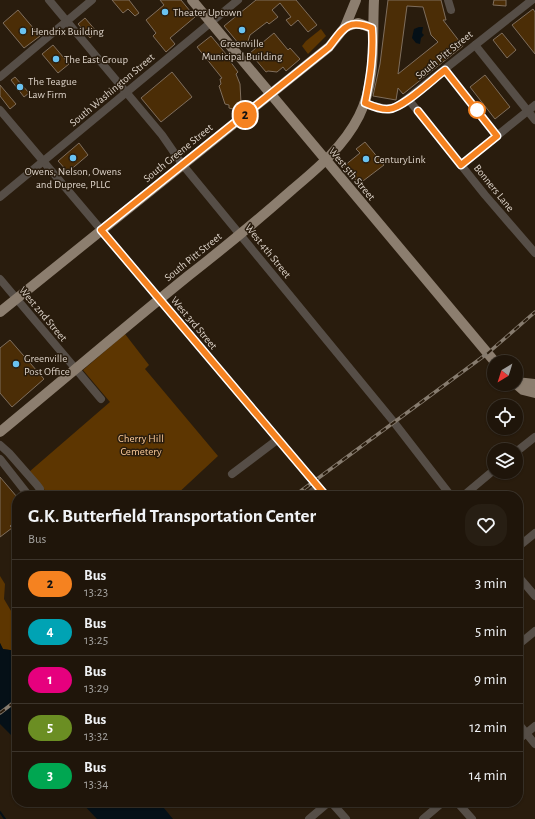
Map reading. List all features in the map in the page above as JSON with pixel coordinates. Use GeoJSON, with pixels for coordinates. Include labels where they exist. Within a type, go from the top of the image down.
{"type":"FeatureCollection","features":[{"type":"Feature","properties":{"kind":"main road","name":"West 5th Street"},"geometry":{"type":"LineString","coordinates":[[192,0],[325,161],[489,355]]}},
{"type":"Feature","properties":{"kind":"main road","name":"South Greene Street"},"geometry":{"type":"LineString","coordinates":[[0,312],[329,47],[345,27],[356,0]]}},
{"type":"Feature","properties":{"kind":"main road","name":"South Pitt Street"},"geometry":{"type":"LineString","coordinates":[[0,432],[240,234],[325,161],[346,138],[365,103],[371,69],[374,0]]}},
{"type":"Feature","properties":{"kind":"main road"},"geometry":{"type":"LineString","coordinates":[[345,27],[358,23],[372,28]]}},
{"type":"Feature","properties":{"kind":"main road"},"geometry":{"type":"LineString","coordinates":[[523,383],[535,384]]}},
{"type":"Feature","properties":{"kind":"main road"},"geometry":{"type":"LineString","coordinates":[[523,390],[535,393]]}},
{"type":"Feature","properties":{"kind":"street","name":"West 4th Street"},"geometry":{"type":"LineString","coordinates":[[49,0],[162,135],[182,164],[393,421],[447,491]]}},
{"type":"Feature","properties":{"kind":"street"},"geometry":{"type":"LineString","coordinates":[[0,77],[92,0]]}},
{"type":"Feature","properties":{"kind":"street","name":"South Washington Street"},"geometry":{"type":"LineString","coordinates":[[0,197],[238,0]]}},
{"type":"Feature","properties":{"kind":"street"},"geometry":{"type":"LineString","coordinates":[[448,0],[451,10]]}},
{"type":"Feature","properties":{"kind":"street","name":"South Pitt Street"},"geometry":{"type":"LineString","coordinates":[[365,103],[388,109],[398,106],[532,0]]}},
{"type":"Feature","properties":{"kind":"street"},"geometry":{"type":"LineString","coordinates":[[475,45],[535,120]]}},
{"type":"Feature","properties":{"kind":"street","name":"Bonners Lane"},"geometry":{"type":"LineString","coordinates":[[408,99],[535,253]]}},
{"type":"Feature","properties":{"kind":"street"},"geometry":{"type":"LineString","coordinates":[[461,165],[535,105]]}},
{"type":"Feature","properties":{"kind":"street","name":"West 3rd Street"},"geometry":{"type":"LineString","coordinates":[[0,110],[322,491]]}},
{"type":"Feature","properties":{"kind":"street"},"geometry":{"type":"LineString","coordinates":[[528,246],[535,239]]}},
{"type":"Feature","properties":{"kind":"street","name":"West 2nd Street"},"geometry":{"type":"LineString","coordinates":[[0,279],[101,399]]}},
{"type":"Feature","properties":{"kind":"street"},"geometry":{"type":"LineString","coordinates":[[232,474],[277,440]]}},
{"type":"Feature","properties":{"kind":"street"},"geometry":{"type":"LineString","coordinates":[[523,448],[534,441]]}},
{"type":"Feature","properties":{"kind":"street"},"geometry":{"type":"LineString","coordinates":[[0,445],[19,464],[40,491]]}},
{"type":"Feature","properties":{"kind":"street"},"geometry":{"type":"LineString","coordinates":[[0,459],[25,491]]}},
{"type":"Feature","properties":{"kind":"street"},"geometry":{"type":"LineString","coordinates":[[11,472],[19,464]]}},
{"type":"Feature","properties":{"kind":"street"},"geometry":{"type":"LineString","coordinates":[[468,491],[487,476]]}},
{"type":"Feature","properties":{"kind":"street"},"geometry":{"type":"LineString","coordinates":[[313,491],[318,487]]}},
{"type":"Feature","properties":{"kind":"street"},"geometry":{"type":"LineString","coordinates":[[523,543],[535,533]]}},
{"type":"Feature","properties":{"kind":"street"},"geometry":{"type":"LineString","coordinates":[[523,582],[535,596]]}},
{"type":"Feature","properties":{"kind":"street"},"geometry":{"type":"LineString","coordinates":[[523,641],[535,631]]}},
{"type":"Feature","properties":{"kind":"street"},"geometry":{"type":"LineString","coordinates":[[523,736],[535,726]]}},
{"type":"Feature","properties":{"kind":"street"},"geometry":{"type":"LineString","coordinates":[[523,729],[535,744]]}},
{"type":"Feature","properties":{"kind":"street"},"geometry":{"type":"LineString","coordinates":[[309,819],[324,807]]}},
{"type":"Feature","properties":{"kind":"street"},"geometry":{"type":"LineString","coordinates":[[335,807],[346,819]]}},
{"type":"Feature","properties":{"kind":"street"},"geometry":{"type":"LineString","coordinates":[[423,819],[437,807]]}},
{"type":"Feature","properties":{"kind":"street"},"geometry":{"type":"LineString","coordinates":[[461,807],[472,819]]}},
{"type":"Feature","properties":{"kind":"green space"},"geometry":{"type":"Polygon","coordinates":[[[321,29],[326,36],[308,54],[302,46],[321,29]]]}},
{"type":"Feature","properties":{"kind":"green space","name":"Cherry Hill Cemetery"},"geometry":{"type":"Polygon","coordinates":[[[125,334],[149,365],[145,369],[218,456],[180,491],[46,491],[29,472],[110,402],[83,370],[125,334]]]}},
{"type":"Feature","properties":{"kind":"green space"},"geometry":{"type":"Polygon","coordinates":[[[0,576],[5,584],[4,599],[12,613],[12,650],[3,649],[0,643],[0,576]]]}},
{"type":"Feature","properties":{"kind":"shaded area"},"geometry":{"type":"Polygon","coordinates":[[[423,27],[422,33],[424,35],[421,38],[420,44],[416,43],[412,38],[414,29],[423,27]]]}},
{"type":"Feature","properties":{"kind":"shaded area"},"geometry":{"type":"Polygon","coordinates":[[[0,643],[3,649],[12,650],[12,736],[0,724],[0,643]]]}},
{"type":"Feature","properties":{"kind":"shaded area"},"geometry":{"type":"Polygon","coordinates":[[[86,807],[163,807],[173,819],[97,819],[86,807]]]}},
{"type":"Feature","properties":{"kind":"building"},"geometry":{"type":"Polygon","coordinates":[[[112,0],[129,0],[139,13],[135,16],[128,9],[123,13],[112,0]]]}},
{"type":"Feature","properties":{"kind":"building"},"geometry":{"type":"Polygon","coordinates":[[[160,0],[181,0],[195,17],[170,38],[175,44],[166,52],[153,36],[156,33],[146,20],[164,5],[160,0]]]}},
{"type":"Feature","properties":{"kind":"building"},"geometry":{"type":"Polygon","coordinates":[[[256,0],[296,0],[317,25],[308,32],[298,20],[291,26],[286,20],[291,17],[280,3],[272,10],[278,17],[269,24],[267,22],[250,35],[246,47],[239,44],[224,26],[256,0]]]}},
{"type":"Feature","properties":{"kind":"building"},"geometry":{"type":"Polygon","coordinates":[[[388,0],[441,0],[446,20],[443,20],[463,46],[403,94],[398,88],[396,100],[373,96],[380,64],[388,0]],[[407,6],[398,74],[438,42],[431,35],[423,7],[407,6]]]}},
{"type":"Feature","properties":{"kind":"building"},"geometry":{"type":"Polygon","coordinates":[[[494,0],[506,0],[506,6],[493,5],[494,0]]]}},
{"type":"Feature","properties":{"kind":"building"},"geometry":{"type":"Polygon","coordinates":[[[533,9],[535,12],[535,54],[512,25],[533,9]]]}},
{"type":"Feature","properties":{"kind":"building","name":"Hendrix Building"},"geometry":{"type":"Polygon","coordinates":[[[18,10],[40,36],[24,48],[3,23],[18,10]]]}},
{"type":"Feature","properties":{"kind":"building"},"geometry":{"type":"Polygon","coordinates":[[[85,18],[97,32],[90,38],[78,24],[85,18]]]}},
{"type":"Feature","properties":{"kind":"building"},"geometry":{"type":"Polygon","coordinates":[[[274,33],[288,50],[290,48],[300,59],[286,71],[283,67],[277,72],[266,72],[250,53],[274,33]]]}},
{"type":"Feature","properties":{"kind":"building"},"geometry":{"type":"Polygon","coordinates":[[[502,33],[516,50],[507,58],[493,40],[502,33]]]}},
{"type":"Feature","properties":{"kind":"building"},"geometry":{"type":"Polygon","coordinates":[[[211,36],[231,60],[230,61],[238,72],[236,74],[240,84],[241,108],[237,108],[237,110],[229,108],[229,105],[225,104],[219,86],[221,84],[220,79],[222,78],[197,47],[211,36]]]}},
{"type":"Feature","properties":{"kind":"building","name":"The East Group"},"geometry":{"type":"Polygon","coordinates":[[[53,45],[69,64],[58,73],[42,54],[53,45]]]}},
{"type":"Feature","properties":{"kind":"building"},"geometry":{"type":"Polygon","coordinates":[[[172,72],[192,97],[161,122],[141,98],[172,72]]]}},
{"type":"Feature","properties":{"kind":"building"},"geometry":{"type":"Polygon","coordinates":[[[485,75],[510,107],[495,119],[470,87],[485,75]]]}},
{"type":"Feature","properties":{"kind":"building","name":"The Teague Law Firm"},"geometry":{"type":"Polygon","coordinates":[[[15,77],[29,93],[24,97],[11,80],[15,77]]]}},
{"type":"Feature","properties":{"kind":"building"},"geometry":{"type":"Polygon","coordinates":[[[0,85],[16,104],[10,109],[0,96],[0,85]]]}},
{"type":"Feature","properties":{"kind":"building","name":"CenturyLink"},"geometry":{"type":"Polygon","coordinates":[[[365,142],[384,165],[359,184],[344,166],[360,153],[356,149],[365,142]]]}},
{"type":"Feature","properties":{"kind":"building","name":"Owens, Nelson, Owens and Dupree, PLLC"},"geometry":{"type":"Polygon","coordinates":[[[79,143],[88,155],[68,172],[58,161],[79,143]]]}},
{"type":"Feature","properties":{"kind":"building","name":"Greenville Post Office"},"geometry":{"type":"Polygon","coordinates":[[[10,340],[44,379],[12,407],[0,393],[0,348],[10,340]]]}},
{"type":"Feature","properties":{"kind":"building"},"geometry":{"type":"Polygon","coordinates":[[[0,477],[12,491],[12,524],[10,526],[12,528],[0,537],[0,477]]]}},
{"type":"Feature","properties":{"kind":"waterway"},"geometry":{"type":"LineString","coordinates":[[0,812],[5,819]]}},
{"type":"Feature","properties":{"kind":"railway"},"geometry":{"type":"LineString","coordinates":[[301,491],[488,353],[535,312]]}},
{"type":"Feature","properties":{"kind":"railway"},"geometry":{"type":"LineString","coordinates":[[0,713],[12,704]]}},
{"type":"Feature","properties":{"kind":"bus line","name":"2"},"geometry":{"type":"LineString","coordinates":[[322,491],[101,230],[329,47],[345,27],[352,24],[358,23],[372,28],[373,45],[371,69],[365,103],[384,109],[398,106],[445,70],[497,136],[461,165],[418,111]]}},
{"type":"Feature","properties":{"kind":"place","name":"Theater Uptown"},"geometry":{"type":"Point","coordinates":[165,12]}},
{"type":"Feature","properties":{"kind":"place","name":"Greenville Municipal Building"},"geometry":{"type":"Point","coordinates":[242,30]}},
{"type":"Feature","properties":{"kind":"place","name":"Hendrix Building"},"geometry":{"type":"Point","coordinates":[23,31]}},
{"type":"Feature","properties":{"kind":"place","name":"The East Group"},"geometry":{"type":"Point","coordinates":[56,59]}},
{"type":"Feature","properties":{"kind":"place","name":"The Teague Law Firm"},"geometry":{"type":"Point","coordinates":[20,87]}},
{"type":"Feature","properties":{"kind":"place","name":"Owens, Nelson, Owens and Dupree, PLLC"},"geometry":{"type":"Point","coordinates":[73,158]}},
{"type":"Feature","properties":{"kind":"place","name":"CenturyLink"},"geometry":{"type":"Point","coordinates":[366,159]}},
{"type":"Feature","properties":{"kind":"place","name":"Greenville Post Office"},"geometry":{"type":"Point","coordinates":[16,364]}}]}
